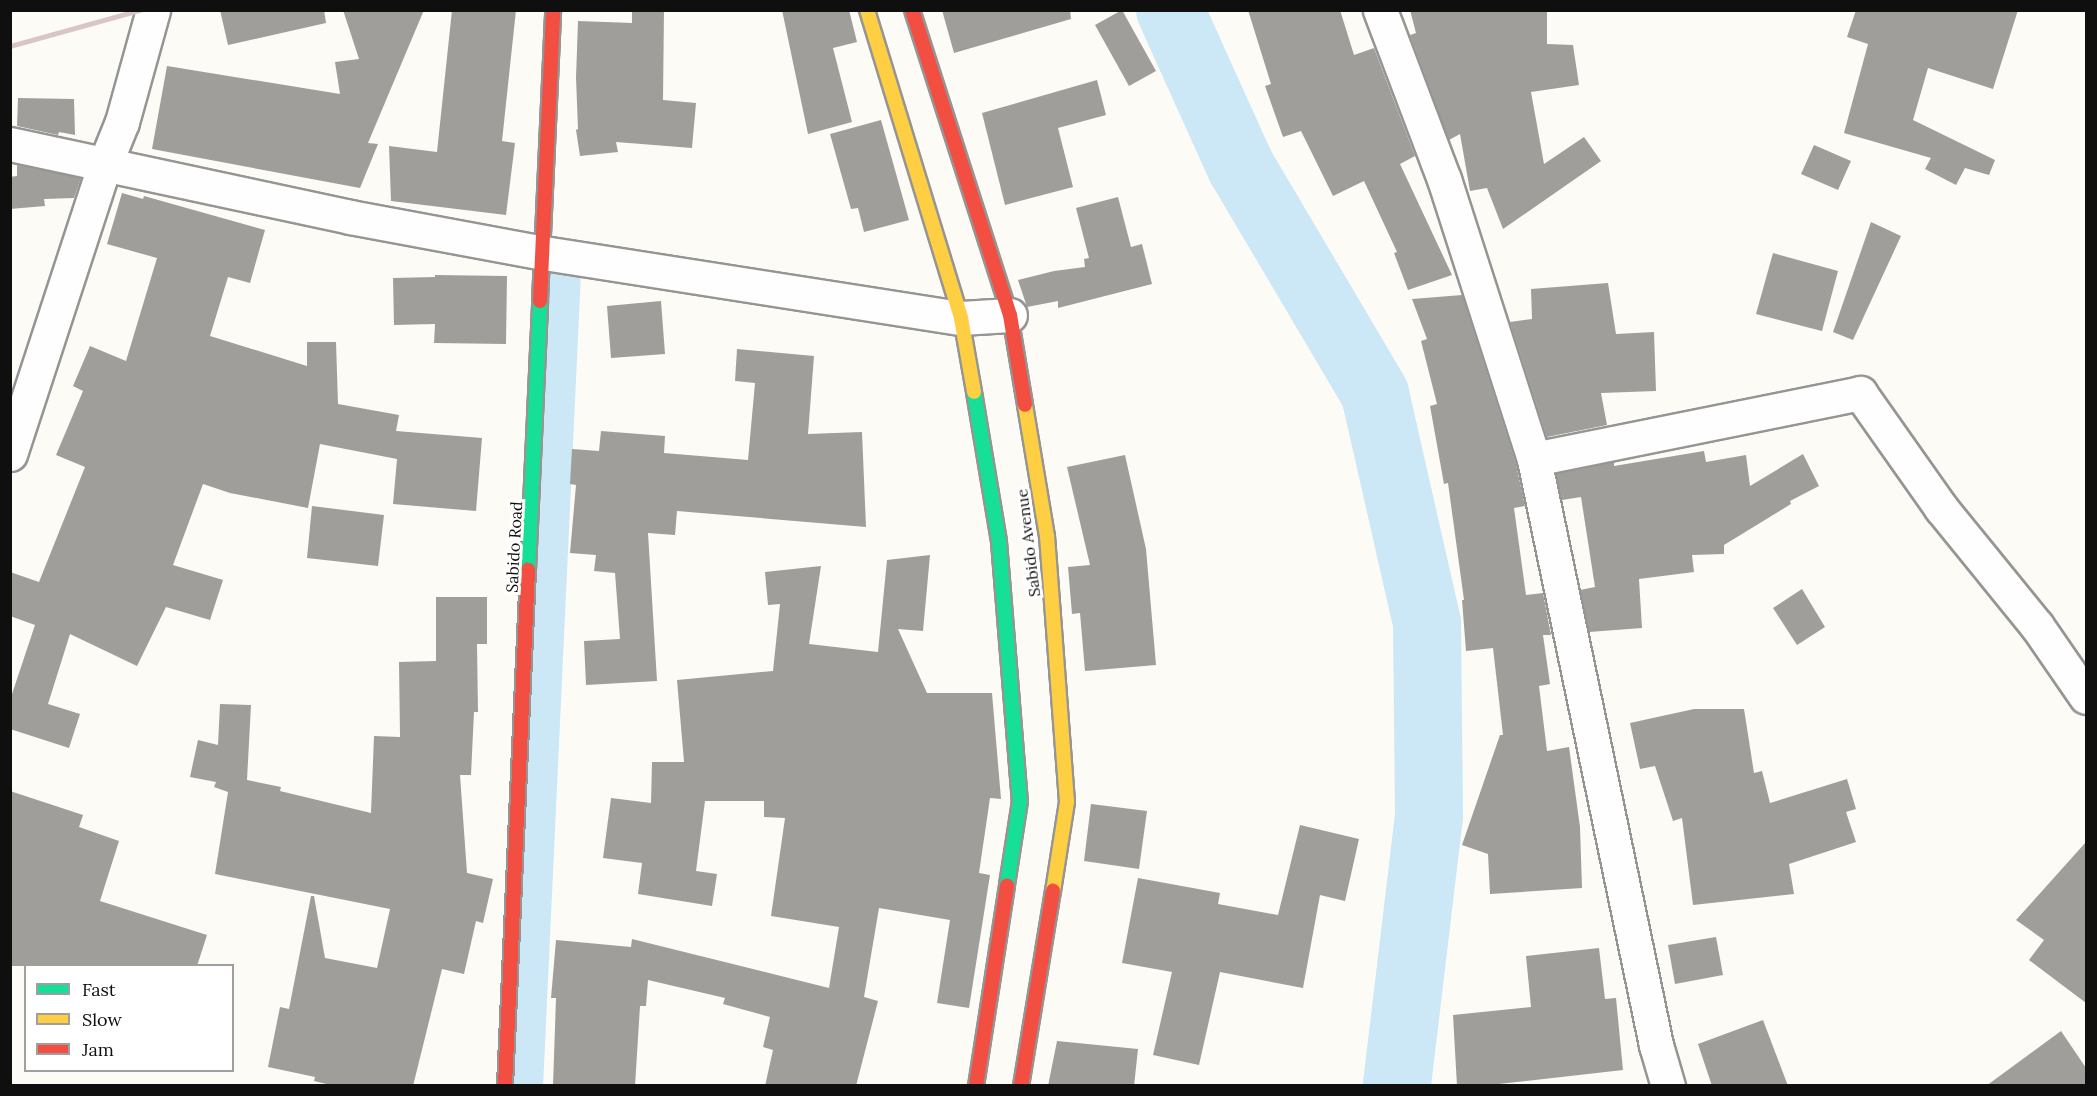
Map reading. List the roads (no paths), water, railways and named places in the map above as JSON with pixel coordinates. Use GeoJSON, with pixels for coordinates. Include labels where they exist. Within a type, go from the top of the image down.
{"type":"FeatureCollection","features":[{"type":"Feature","properties":{"kind":"street"},"geometry":{"type":"LineString","coordinates":[[10,454],[105,164],[122,122],[153,10]]}},
{"type":"Feature","properties":{"kind":"street","name":"Sabido Road"},"geometry":{"type":"LineString","coordinates":[[505,1086],[544,253],[553,10]]}},
{"type":"Feature","properties":{"kind":"street","name":"Sabido Avenue"},"geometry":{"type":"LineString","coordinates":[[867,10],[961,318],[1005,541],[1026,801],[976,1086]]}},
{"type":"Feature","properties":{"kind":"street","name":"Sabido Avenue"},"geometry":{"type":"LineString","coordinates":[[912,10],[1010,315],[1041,536],[1062,802],[1021,1086]]}},
{"type":"Feature","properties":{"kind":"street"},"geometry":{"type":"LineString","coordinates":[[1380,10],[1444,179],[1534,459],[1656,1045],[1668,1086]]}},
{"type":"Feature","properties":{"kind":"street"},"geometry":{"type":"LineString","coordinates":[[10,144],[350,217],[544,253],[961,318],[1010,315]]}},
{"type":"Feature","properties":{"kind":"street"},"geometry":{"type":"LineString","coordinates":[[1534,459],[1860,393],[1941,508],[2037,626],[2086,697]]}},
{"type":"Feature","properties":{"kind":"waterway"},"geometry":{"type":"LineString","coordinates":[[1170,10],[1241,167],[1375,394],[1427,623],[1429,816],[1397,1086]]}},
{"type":"Feature","properties":{"kind":"waterway"},"geometry":{"type":"LineString","coordinates":[[523,1086],[561,272]]}},
{"type":"Feature","properties":{"kind":"railway"},"geometry":{"type":"LineString","coordinates":[[10,46],[140,10]]}}]}
